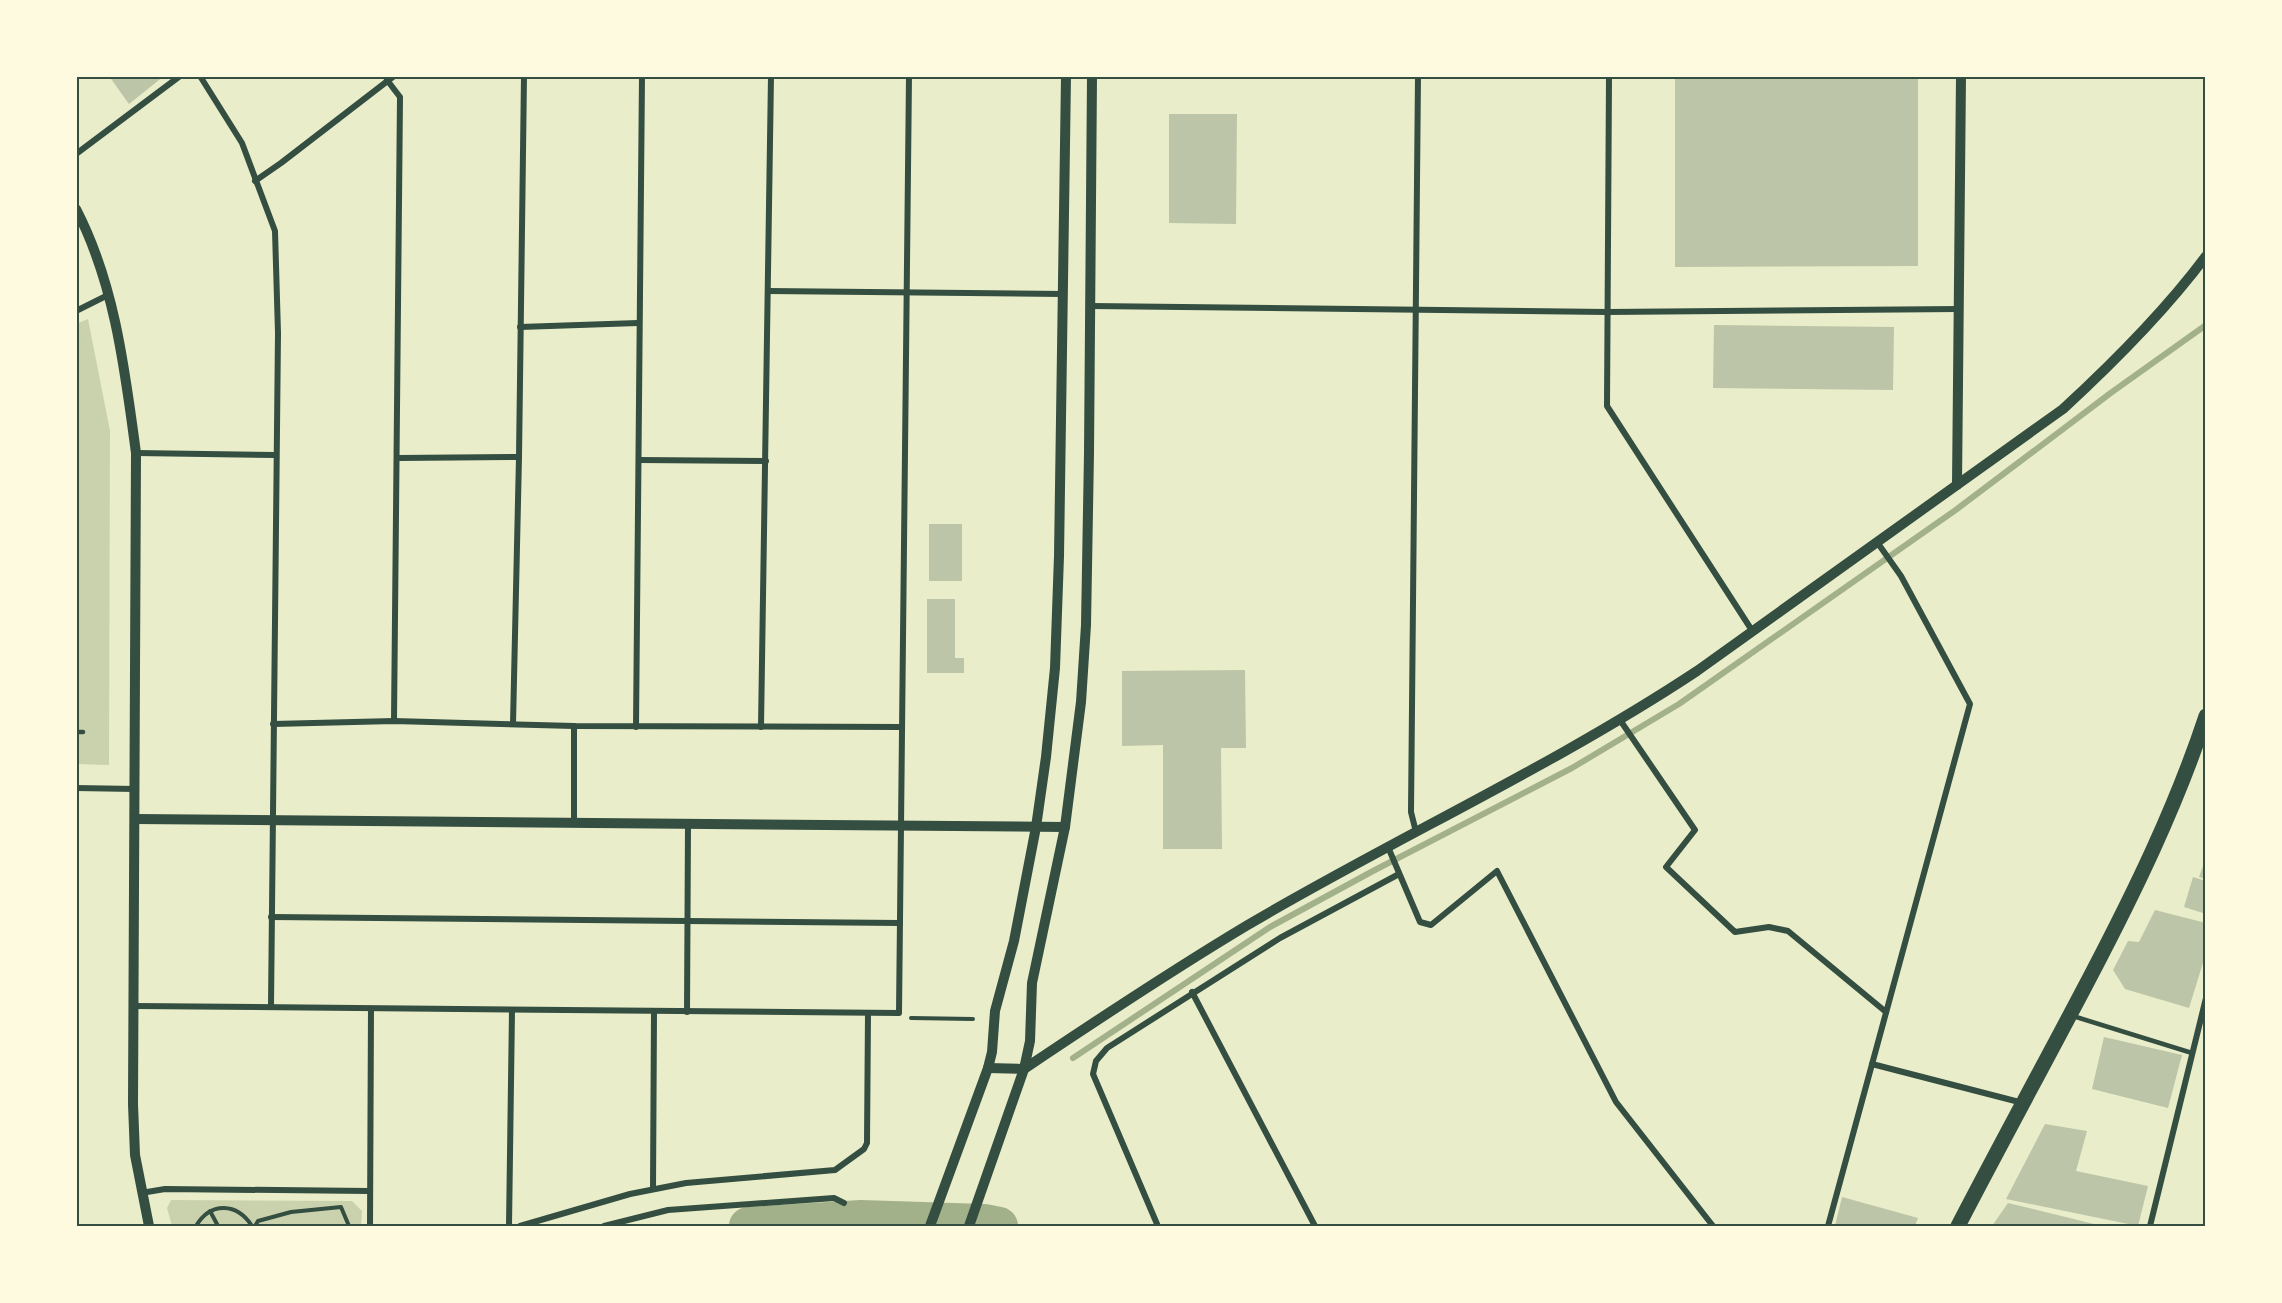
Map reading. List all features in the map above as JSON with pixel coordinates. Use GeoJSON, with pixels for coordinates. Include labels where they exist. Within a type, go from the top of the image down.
{"type":"FeatureCollection","features":[{"type":"Feature","properties":{"kind":"main road"},"geometry":{"type":"LineString","coordinates":[[1958,1227],[2125,908],[2171,810],[2205,716]]}},
{"type":"Feature","properties":{"kind":"street"},"geometry":{"type":"LineString","coordinates":[[76,154],[180,76]]}},
{"type":"Feature","properties":{"kind":"street"},"geometry":{"type":"LineString","coordinates":[[200,76],[242,143],[275,231],[278,333],[271,1006]]}},
{"type":"Feature","properties":{"kind":"street"},"geometry":{"type":"LineString","coordinates":[[513,724],[524,76]]}},
{"type":"Feature","properties":{"kind":"street"},"geometry":{"type":"LineString","coordinates":[[636,727],[642,76]]}},
{"type":"Feature","properties":{"kind":"street"},"geometry":{"type":"LineString","coordinates":[[761,727],[771,76]]}},
{"type":"Feature","properties":{"kind":"street"},"geometry":{"type":"LineString","coordinates":[[134,1006],[899,1013],[909,76]]}},
{"type":"Feature","properties":{"kind":"street"},"geometry":{"type":"LineString","coordinates":[[930,1227],[988,1068],[995,1029],[995,1011],[1014,941],[1036,827],[1046,757],[1055,657],[1059,556],[1066,76]]}},
{"type":"Feature","properties":{"kind":"street"},"geometry":{"type":"LineString","coordinates":[[969,1227],[1024,1069],[1030,1041],[1032,983],[1065,827],[1082,702],[1086,625],[1092,76]]}},
{"type":"Feature","properties":{"kind":"street"},"geometry":{"type":"LineString","coordinates":[[1416,832],[1411,812],[1418,76]]}},
{"type":"Feature","properties":{"kind":"street"},"geometry":{"type":"LineString","coordinates":[[1609,76],[1606,406],[1753,632]]}},
{"type":"Feature","properties":{"kind":"street"},"geometry":{"type":"LineString","coordinates":[[1957,485],[1961,76]]}},
{"type":"Feature","properties":{"kind":"street"},"geometry":{"type":"LineString","coordinates":[[255,181],[390,78],[400,97],[394,721]]}},
{"type":"Feature","properties":{"kind":"street"},"geometry":{"type":"LineString","coordinates":[[76,209],[96,256],[121,347],[136,453],[134,1124],[135,1155],[149,1227]]}},
{"type":"Feature","properties":{"kind":"street"},"geometry":{"type":"LineString","coordinates":[[988,1068],[1024,1069],[1246,926],[1620,721],[1753,632],[2026,437],[2098,377],[2191,275],[2205,256]]}},
{"type":"Feature","properties":{"kind":"street"},"geometry":{"type":"LineString","coordinates":[[768,291],[1063,294]]}},
{"type":"Feature","properties":{"kind":"street"},"geometry":{"type":"LineString","coordinates":[[76,311],[108,295]]}},
{"type":"Feature","properties":{"kind":"street"},"geometry":{"type":"LineString","coordinates":[[1091,306],[1607,312],[1959,309]]}},
{"type":"Feature","properties":{"kind":"street"},"geometry":{"type":"LineString","coordinates":[[520,327],[638,323]]}},
{"type":"Feature","properties":{"kind":"street"},"geometry":{"type":"LineString","coordinates":[[136,453],[275,455]]}},
{"type":"Feature","properties":{"kind":"street"},"geometry":{"type":"LineString","coordinates":[[398,458],[519,456]]}},
{"type":"Feature","properties":{"kind":"street"},"geometry":{"type":"LineString","coordinates":[[639,460],[766,461]]}},
{"type":"Feature","properties":{"kind":"street"},"geometry":{"type":"LineString","coordinates":[[1828,1227],[1970,704],[1893,564],[1877,542]]}},
{"type":"Feature","properties":{"kind":"street"},"geometry":{"type":"LineString","coordinates":[[273,724],[394,721],[636,727],[901,727]]}},
{"type":"Feature","properties":{"kind":"street"},"geometry":{"type":"LineString","coordinates":[[1620,721],[1695,830],[1666,867],[1735,932],[1769,927],[1788,931],[1886,1012]]}},
{"type":"Feature","properties":{"kind":"street"},"geometry":{"type":"LineString","coordinates":[[574,726],[574,822]]}},
{"type":"Feature","properties":{"kind":"street"},"geometry":{"type":"LineString","coordinates":[[76,788],[135,789]]}},
{"type":"Feature","properties":{"kind":"street"},"geometry":{"type":"LineString","coordinates":[[135,819],[1065,827]]}},
{"type":"Feature","properties":{"kind":"street"},"geometry":{"type":"LineString","coordinates":[[687,1012],[688,824]]}},
{"type":"Feature","properties":{"kind":"street"},"geometry":{"type":"LineString","coordinates":[[1388,847],[1420,922],[1431,925],[1497,871],[1616,1102],[1713,1227]]}},
{"type":"Feature","properties":{"kind":"street"},"geometry":{"type":"LineString","coordinates":[[1157,1224],[1093,1074],[1096,1061],[1107,1048],[1192,992],[1280,938],[1399,874]]}},
{"type":"Feature","properties":{"kind":"street"},"geometry":{"type":"LineString","coordinates":[[271,917],[900,923]]}},
{"type":"Feature","properties":{"kind":"street"},"geometry":{"type":"LineString","coordinates":[[1192,992],[1315,1227]]}},
{"type":"Feature","properties":{"kind":"street"},"geometry":{"type":"LineString","coordinates":[[2150,1227],[2205,998]]}},
{"type":"Feature","properties":{"kind":"street"},"geometry":{"type":"LineString","coordinates":[[370,1227],[371,1009]]}},
{"type":"Feature","properties":{"kind":"street"},"geometry":{"type":"LineString","coordinates":[[509,1227],[512,1010]]}},
{"type":"Feature","properties":{"kind":"street"},"geometry":{"type":"LineString","coordinates":[[653,1189],[654,1012]]}},
{"type":"Feature","properties":{"kind":"street"},"geometry":{"type":"LineString","coordinates":[[520,1227],[653,1189],[686,1183],[835,1170],[864,1149],[867,1143],[868,1013]]}},
{"type":"Feature","properties":{"kind":"street"},"geometry":{"type":"LineString","coordinates":[[1872,1064],[2023,1103]]}},
{"type":"Feature","properties":{"kind":"street"},"geometry":{"type":"LineString","coordinates":[[141,1193],[165,1189],[369,1191]]}},
{"type":"Feature","properties":{"kind":"street"},"geometry":{"type":"LineString","coordinates":[[604,1227],[668,1210],[834,1198],[844,1203]]}},
{"type":"Feature","properties":{"kind":"lane"},"geometry":{"type":"LineString","coordinates":[[2070,1015],[2192,1053]]}},
{"type":"Feature","properties":{"kind":"path"},"geometry":{"type":"LineString","coordinates":[[899,1013],[909,1018],[973,1019]]}},
{"type":"Feature","properties":{"kind":"path"},"geometry":{"type":"LineString","coordinates":[[196,1227],[201,1218],[210,1211],[220,1208],[236,1210],[245,1216],[253,1227],[258,1221],[291,1212],[341,1207],[349,1227]]}},
{"type":"Feature","properties":{"kind":"path"},"geometry":{"type":"LineString","coordinates":[[210,1211],[218,1227]]}},
{"type":"Feature","properties":{"kind":"green space"},"geometry":{"type":"Polygon","coordinates":[[[88,319],[110,431],[109,765],[77,764],[76,324],[88,319]]]}},
{"type":"Feature","properties":{"kind":"green space"},"geometry":{"type":"Polygon","coordinates":[[[171,1200],[352,1201],[362,1211],[361,1226],[172,1226],[167,1208],[171,1200]]]}},
{"type":"Feature","properties":{"kind":"building"},"geometry":{"type":"Polygon","coordinates":[[[109,76],[164,76],[129,104],[109,76]]]}},
{"type":"Feature","properties":{"kind":"building"},"geometry":{"type":"Polygon","coordinates":[[[1675,76],[1918,76],[1918,266],[1675,267],[1675,76]]]}},
{"type":"Feature","properties":{"kind":"building"},"geometry":{"type":"Polygon","coordinates":[[[1169,114],[1237,114],[1236,224],[1169,223],[1169,114]]]}},
{"type":"Feature","properties":{"kind":"building"},"geometry":{"type":"Polygon","coordinates":[[[1714,325],[1894,327],[1893,390],[1713,388],[1714,325]]]}},
{"type":"Feature","properties":{"kind":"building"},"geometry":{"type":"Polygon","coordinates":[[[929,524],[962,524],[962,581],[929,581],[929,524]]]}},
{"type":"Feature","properties":{"kind":"building"},"geometry":{"type":"Polygon","coordinates":[[[927,599],[955,599],[955,658],[964,658],[964,673],[927,673],[927,599]]]}},
{"type":"Feature","properties":{"kind":"building"},"geometry":{"type":"Polygon","coordinates":[[[1245,670],[1246,748],[1221,748],[1222,849],[1163,849],[1163,745],[1122,746],[1122,671],[1245,670]]]}},
{"type":"Feature","properties":{"kind":"building"},"geometry":{"type":"Polygon","coordinates":[[[2206,858],[2206,879],[2199,877],[2206,858]]]}},
{"type":"Feature","properties":{"kind":"building"},"geometry":{"type":"Polygon","coordinates":[[[2193,877],[2206,881],[2206,914],[2184,907],[2193,877]]]}},
{"type":"Feature","properties":{"kind":"building"},"geometry":{"type":"Polygon","coordinates":[[[2155,910],[2206,923],[2206,953],[2189,1008],[2125,989],[2113,970],[2128,941],[2139,942],[2155,910]]]}},
{"type":"Feature","properties":{"kind":"building"},"geometry":{"type":"Polygon","coordinates":[[[2104,1037],[2182,1055],[2168,1108],[2092,1089],[2104,1037]]]}},
{"type":"Feature","properties":{"kind":"building"},"geometry":{"type":"Polygon","coordinates":[[[2045,1124],[2087,1131],[2076,1171],[2148,1186],[2138,1226],[2006,1199],[2045,1124]]]}},
{"type":"Feature","properties":{"kind":"building"},"geometry":{"type":"Polygon","coordinates":[[[1842,1197],[1918,1218],[1915,1226],[1835,1226],[1842,1197]]]}},
{"type":"Feature","properties":{"kind":"building"},"geometry":{"type":"Polygon","coordinates":[[[2008,1203],[2102,1226],[1992,1226],[2008,1203]]]}},
{"type":"Feature","properties":{"kind":"waterway"},"geometry":{"type":"LineString","coordinates":[[1073,1058],[1270,927],[1572,768],[1679,704],[1957,509],[2112,392],[2206,325]]}},
{"type":"Feature","properties":{"kind":"waterway"},"geometry":{"type":"LineString","coordinates":[[748,1226],[861,1219],[984,1223],[999,1226]]}}]}
